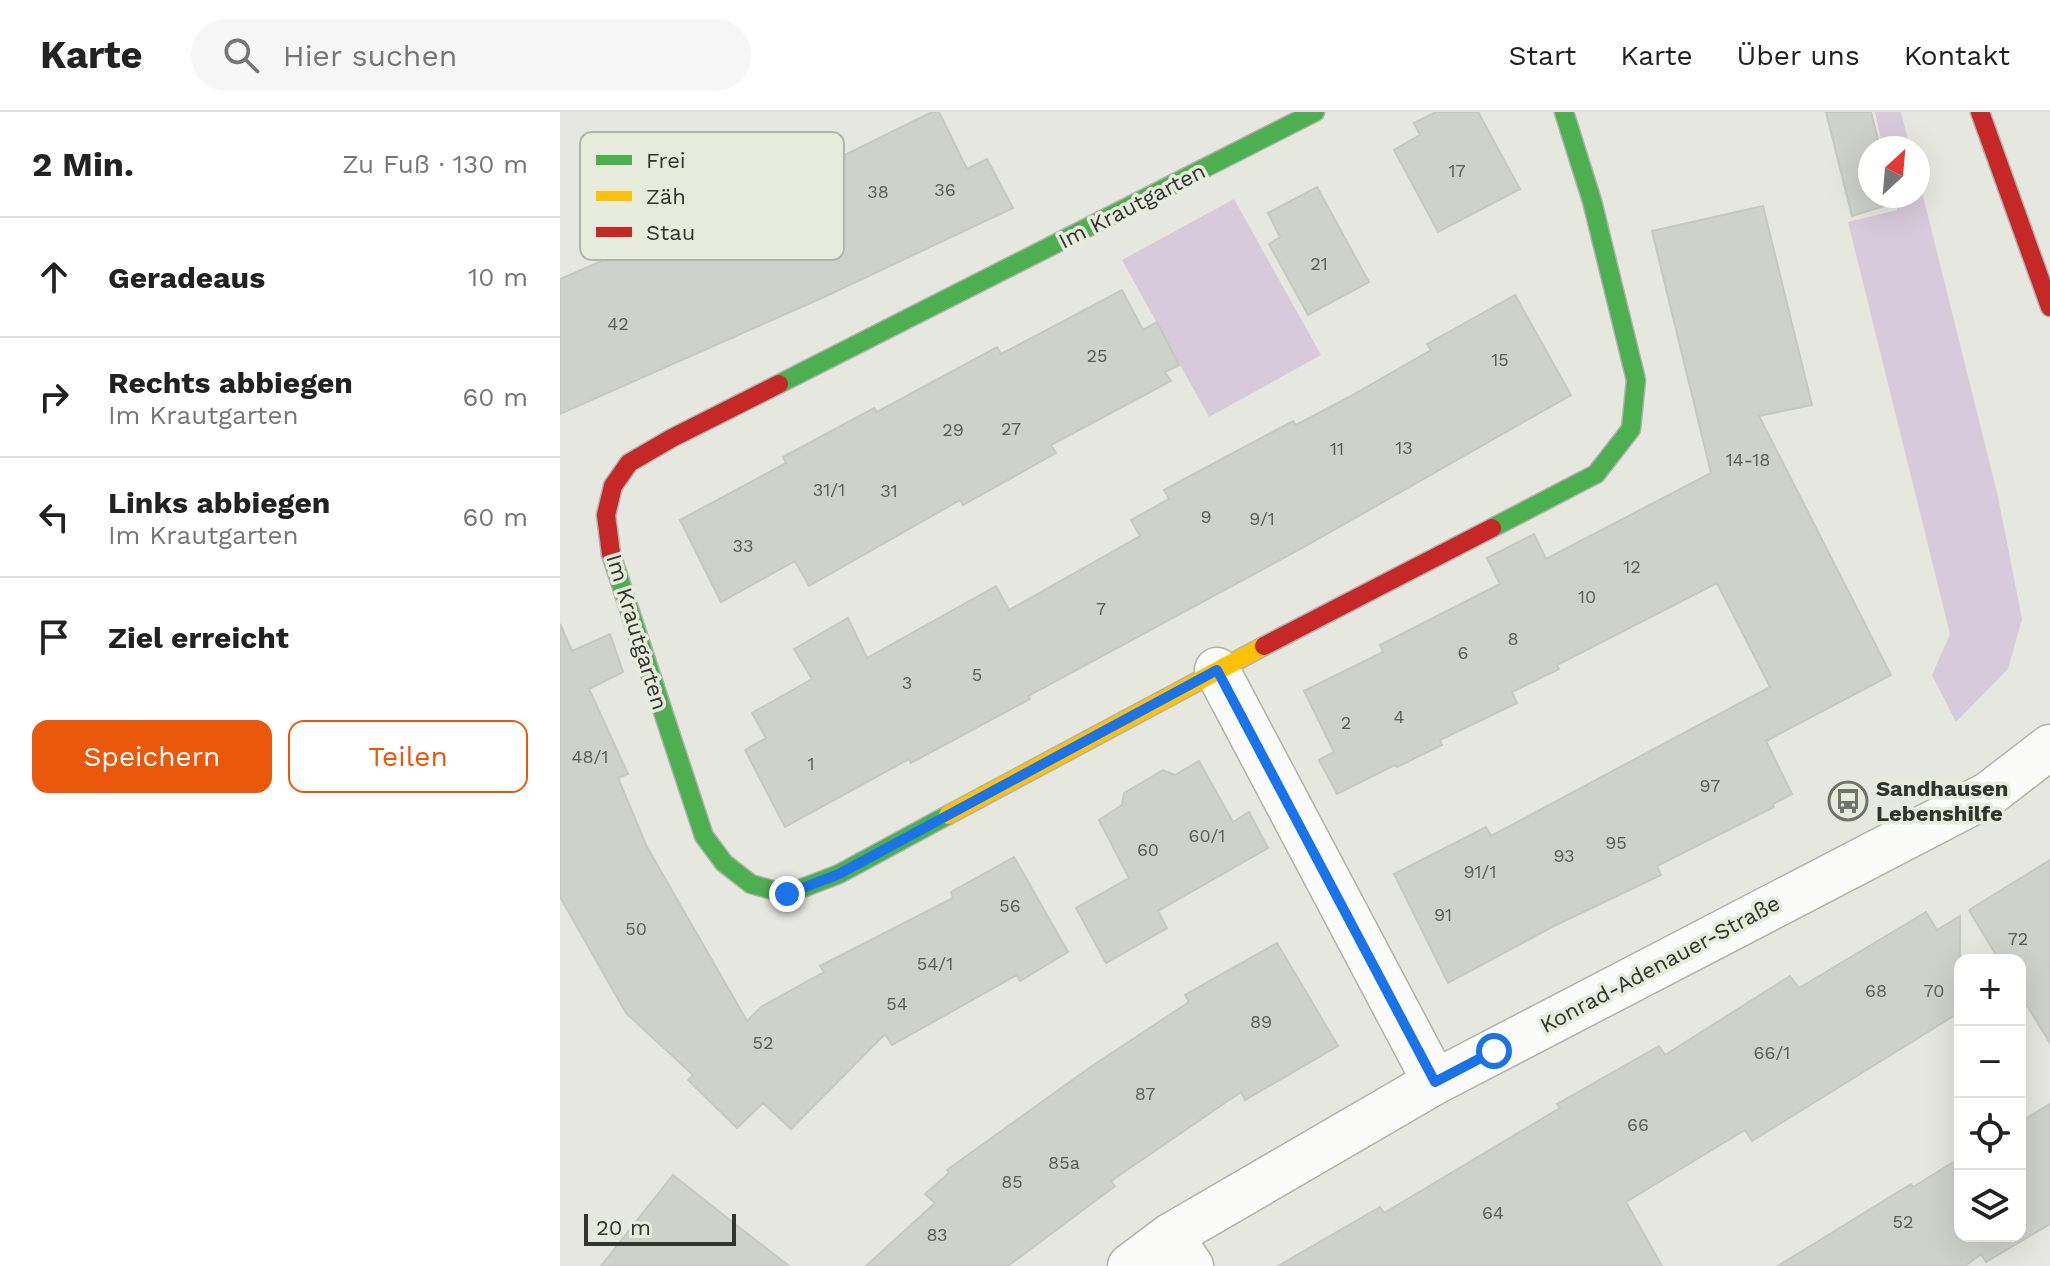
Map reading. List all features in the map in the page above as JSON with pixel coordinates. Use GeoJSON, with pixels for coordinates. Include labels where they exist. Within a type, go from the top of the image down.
{"type":"FeatureCollection","features":[{"type":"Feature","properties":{"kind":"street","name":"Im Krautgarten"},"geometry":{"type":"LineString","coordinates":[[1315,112],[672,438],[629,463],[613,486],[606,515],[613,565],[704,836],[724,863],[751,884],[787,894],[839,874],[1217,670],[1596,474],[1631,429],[1636,380],[1592,201],[1564,112]]}},
{"type":"Feature","properties":{"kind":"street"},"geometry":{"type":"LineString","coordinates":[[1980,112],[2004,186],[2050,307]]}},
{"type":"Feature","properties":{"kind":"street"},"geometry":{"type":"LineString","coordinates":[[1217,670],[1435,1082]]}},
{"type":"Feature","properties":{"kind":"street","name":"Konrad-Adenauer-Straße"},"geometry":{"type":"LineString","coordinates":[[1130,1266],[1180,1251],[1435,1082],[1989,794],[2050,747]]}},
{"type":"Feature","properties":{"kind":"street","name":"Konrad-Adenauer-Straße"},"geometry":{"type":"LineString","coordinates":[[1989,794],[2050,782]]}},
{"type":"Feature","properties":{"kind":"shaded area"},"geometry":{"type":"Polygon","coordinates":[[[1875,112],[1901,112],[1907,136],[1880,136],[1875,112]]]}},
{"type":"Feature","properties":{"kind":"shaded area"},"geometry":{"type":"Polygon","coordinates":[[[1234,199],[1321,355],[1209,417],[1122,260],[1234,199]]]}},
{"type":"Feature","properties":{"kind":"shaded area"},"geometry":{"type":"Polygon","coordinates":[[[1926,208],[1998,497],[2022,619],[2008,669],[1956,722],[1932,675],[1950,634],[1848,222],[1897,210],[1926,208]]]}},
{"type":"Feature","properties":{"kind":"building"},"geometry":{"type":"Polygon","coordinates":[[[932,112],[939,112],[967,169],[987,159],[1013,208],[824,297],[560,414],[560,279],[604,260],[844,260],[844,155],[932,112]]]}},
{"type":"Feature","properties":{"kind":"building"},"geometry":{"type":"Polygon","coordinates":[[[1436,112],[1478,112],[1520,189],[1438,232],[1394,150],[1420,135],[1414,123],[1436,112]]]}},
{"type":"Feature","properties":{"kind":"building"},"geometry":{"type":"Polygon","coordinates":[[[1826,112],[1871,112],[1877,136],[1858,136],[1858,208],[1878,208],[1852,216],[1826,112]]]}},
{"type":"Feature","properties":{"kind":"building"},"geometry":{"type":"Polygon","coordinates":[[[1317,187],[1369,282],[1308,315],[1269,244],[1280,237],[1268,213],[1317,187]]]}},
{"type":"Feature","properties":{"kind":"building"},"geometry":{"type":"Polygon","coordinates":[[[1763,206],[1812,405],[1759,416],[1891,675],[1766,741],[1792,794],[1773,804],[1774,807],[1657,866],[1661,875],[1554,926],[1448,983],[1394,874],[1486,827],[1491,836],[1770,687],[1717,583],[1557,665],[1559,669],[1512,692],[1517,703],[1440,740],[1442,745],[1337,794],[1319,760],[1334,752],[1304,691],[1383,652],[1380,645],[1500,584],[1487,558],[1534,534],[1546,559],[1711,473],[1652,231],[1763,206]]]}},
{"type":"Feature","properties":{"kind":"building"},"geometry":{"type":"Polygon","coordinates":[[[1122,290],[1143,330],[1157,322],[1179,365],[1165,372],[1171,381],[1051,445],[1056,453],[963,505],[960,500],[809,586],[795,561],[721,602],[680,520],[786,463],[783,457],[874,408],[877,412],[997,347],[1001,354],[1122,290]]]}},
{"type":"Feature","properties":{"kind":"building"},"geometry":{"type":"Polygon","coordinates":[[[1515,295],[1571,395],[1304,547],[1028,696],[1030,699],[911,763],[909,759],[785,827],[745,750],[766,738],[752,713],[812,679],[794,649],[848,618],[867,658],[996,586],[1009,610],[1140,536],[1131,520],[1169,499],[1164,490],[1293,421],[1296,425],[1349,397],[1431,350],[1427,344],[1515,295]]]}},
{"type":"Feature","properties":{"kind":"building"},"geometry":{"type":"Polygon","coordinates":[[[560,624],[572,651],[610,634],[623,672],[589,689],[628,774],[618,778],[647,847],[747,1021],[761,1007],[824,972],[820,966],[953,898],[951,892],[1014,857],[1068,952],[1020,981],[1017,975],[892,1045],[885,1034],[791,1129],[763,1103],[737,1128],[688,1080],[693,1075],[626,1013],[560,897],[560,624]]]}},
{"type":"Feature","properties":{"kind":"building"},"geometry":{"type":"Polygon","coordinates":[[[1199,761],[1233,822],[1249,812],[1268,848],[1158,911],[1167,928],[1106,963],[1076,908],[1129,878],[1099,820],[1122,805],[1124,793],[1163,770],[1175,775],[1199,761]]]}},
{"type":"Feature","properties":{"kind":"building"},"geometry":{"type":"Polygon","coordinates":[[[2050,860],[2050,1043],[2026,1004],[2026,954],[1995,954],[1969,910],[2050,860]]]}},
{"type":"Feature","properties":{"kind":"building"},"geometry":{"type":"Polygon","coordinates":[[[1926,912],[1937,930],[1960,916],[1960,954],[1954,954],[1954,1016],[1752,1141],[1745,1130],[1626,1202],[1662,1266],[1278,1266],[1380,1207],[1384,1213],[1560,1108],[1557,1104],[1659,1046],[1665,1055],[1790,976],[1799,988],[1926,912]]]}},
{"type":"Feature","properties":{"kind":"building"},"geometry":{"type":"Polygon","coordinates":[[[1277,943],[1338,1046],[1245,1100],[1241,1092],[1111,1181],[1115,1186],[1008,1266],[866,1266],[935,1203],[925,1194],[949,1173],[947,1170],[1089,1068],[1189,1002],[1185,995],[1277,943]]]}},
{"type":"Feature","properties":{"kind":"building"},"geometry":{"type":"Polygon","coordinates":[[[2050,1104],[2050,1224],[2026,1238],[2026,1170],[2026,1118],[2050,1104]]]}},
{"type":"Feature","properties":{"kind":"building"},"geometry":{"type":"Polygon","coordinates":[[[1954,1162],[1954,1242],[2020,1242],[1986,1262],[1981,1254],[1965,1266],[1778,1266],[1911,1184],[1913,1187],[1954,1162]]]}},
{"type":"Feature","properties":{"kind":"building"},"geometry":{"type":"Polygon","coordinates":[[[673,1175],[744,1231],[789,1266],[601,1266],[673,1175]]]}},
{"type":"Feature","properties":{"kind":"traffic: fast"},"geometry":{"type":"LineString","coordinates":[[779,384],[1315,112]]}},
{"type":"Feature","properties":{"kind":"traffic: fast"},"geometry":{"type":"LineString","coordinates":[[1492,528],[1596,474],[1631,429],[1636,380],[1592,201],[1564,112]]}},
{"type":"Feature","properties":{"kind":"traffic: fast"},"geometry":{"type":"LineString","coordinates":[[611,554],[704,836],[724,863],[751,884],[787,894],[839,874],[948,815]]}},
{"type":"Feature","properties":{"kind":"traffic: slow"},"geometry":{"type":"LineString","coordinates":[[948,815],[1264,646]]}},
{"type":"Feature","properties":{"kind":"traffic: jam"},"geometry":{"type":"LineString","coordinates":[[1980,112],[2050,307]]}},
{"type":"Feature","properties":{"kind":"traffic: jam"},"geometry":{"type":"LineString","coordinates":[[611,554],[606,515],[613,486],[629,463],[779,384]]}},
{"type":"Feature","properties":{"kind":"traffic: jam"},"geometry":{"type":"LineString","coordinates":[[1264,646],[1492,528]]}},
{"type":"Feature","properties":{"kind":"place","name":"Sandhausen Lebenshilfe"},"geometry":{"type":"Point","coordinates":[1848,801]}},
{"type":"Feature","properties":{"kind":"route"},"geometry":{"type":"LineString","coordinates":[[787,894],[839,874],[1217,670],[1435,1082],[1494,1051]]}}]}
